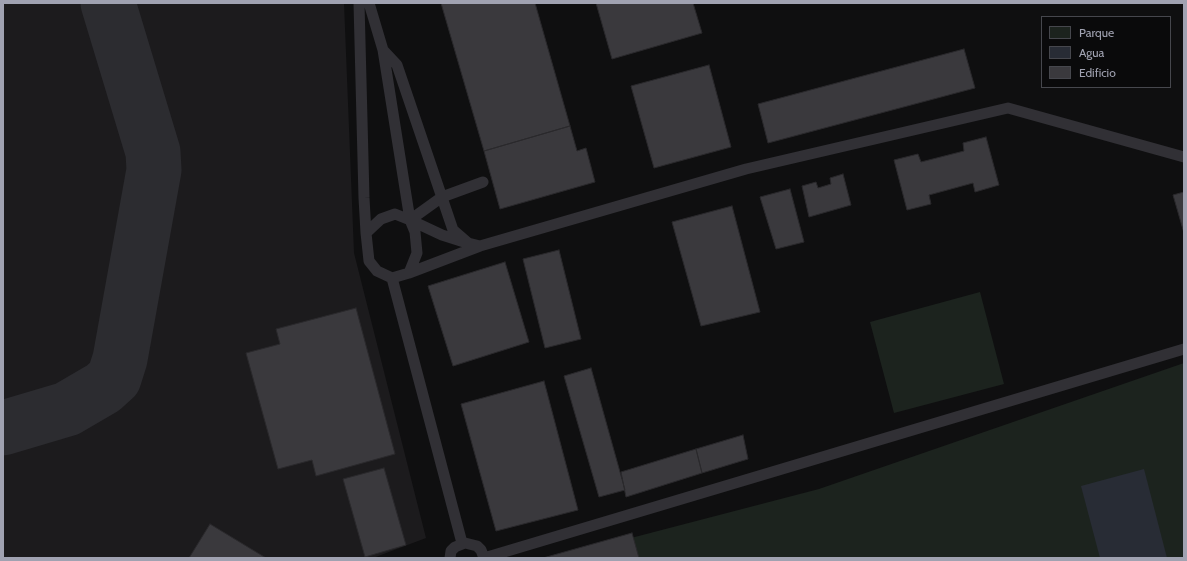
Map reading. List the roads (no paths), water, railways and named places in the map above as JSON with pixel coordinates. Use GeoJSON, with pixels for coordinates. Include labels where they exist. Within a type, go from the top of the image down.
{"type":"FeatureCollection","features":[{"type":"Feature","properties":{"kind":"lane"},"geometry":{"type":"LineString","coordinates":[[360,3],[366,233],[369,261],[377,271],[392,278],[480,246],[746,169],[1008,108],[1184,157]]}},
{"type":"Feature","properties":{"kind":"lane"},"geometry":{"type":"LineString","coordinates":[[368,3],[383,50],[410,220],[415,232],[417,253],[409,273]]}},
{"type":"Feature","properties":{"kind":"lane"},"geometry":{"type":"LineString","coordinates":[[383,50],[397,65],[453,230],[468,243]]}},
{"type":"Feature","properties":{"kind":"lane"},"geometry":{"type":"LineString","coordinates":[[410,220],[442,197],[483,182]]}},
{"type":"Feature","properties":{"kind":"lane"},"geometry":{"type":"LineString","coordinates":[[366,233],[381,219],[395,214],[442,236],[480,246]]}},
{"type":"Feature","properties":{"kind":"lane"},"geometry":{"type":"LineString","coordinates":[[392,278],[462,544]]}},
{"type":"Feature","properties":{"kind":"lane"},"geometry":{"type":"LineString","coordinates":[[450,558],[451,552],[455,547],[462,544],[471,543],[476,546],[481,550],[484,558],[1184,350]]}},
{"type":"Feature","properties":{"kind":"water"},"geometry":{"type":"Polygon","coordinates":[[[1144,469],[1167,558],[1100,558],[1081,486],[1144,469]]]}}]}
